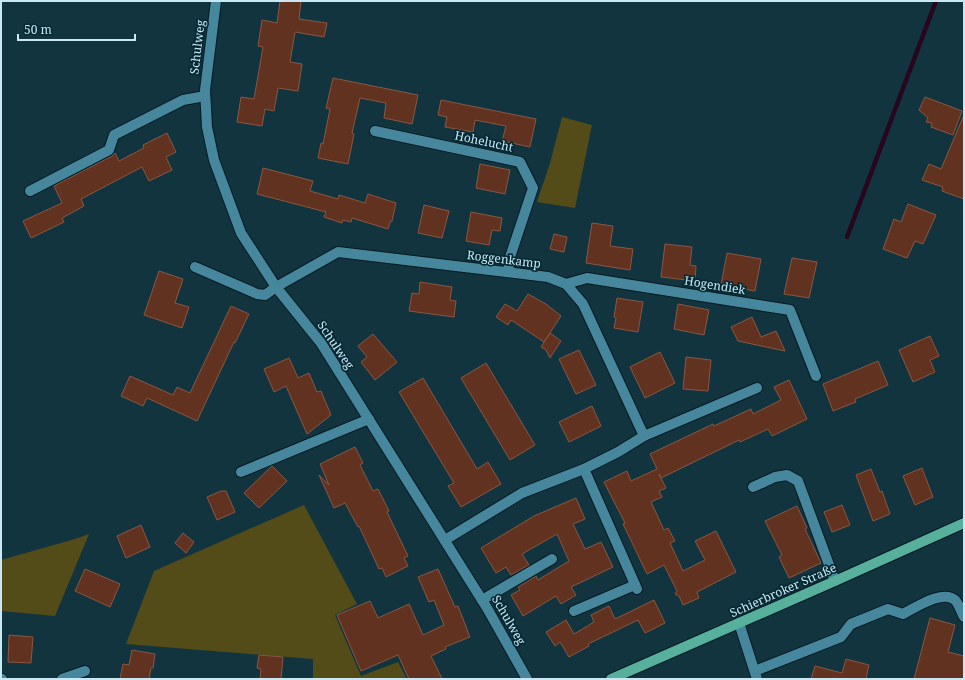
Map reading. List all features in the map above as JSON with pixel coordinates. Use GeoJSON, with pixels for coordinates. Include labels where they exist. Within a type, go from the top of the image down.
{"type":"FeatureCollection","features":[{"type":"Feature","properties":{"kind":"main road","name":"Schierbroker Straße"},"geometry":{"type":"LineString","coordinates":[[611,679],[964,523]]}},
{"type":"Feature","properties":{"kind":"street","name":"Schulweg"},"geometry":{"type":"LineString","coordinates":[[216,1],[209,48],[205,96],[208,132],[214,160],[241,233],[276,287],[322,343],[482,600],[527,679]]}},
{"type":"Feature","properties":{"kind":"street"},"geometry":{"type":"LineString","coordinates":[[30,191],[109,150],[114,136],[183,100],[205,96]]}},
{"type":"Feature","properties":{"kind":"street","name":"Hohelucht"},"geometry":{"type":"LineString","coordinates":[[375,131],[520,162],[533,188],[510,257],[508,272]]}},
{"type":"Feature","properties":{"kind":"street","name":"Roggenkamp"},"geometry":{"type":"LineString","coordinates":[[195,267],[257,294],[265,295],[276,287],[338,252],[548,277],[566,284],[583,304],[644,436]]}},
{"type":"Feature","properties":{"kind":"street","name":"Hogendiek"},"geometry":{"type":"LineString","coordinates":[[566,284],[587,278],[790,310],[816,376]]}},
{"type":"Feature","properties":{"kind":"street"},"geometry":{"type":"LineString","coordinates":[[445,540],[522,493],[584,469],[618,452],[644,436],[757,388]]}},
{"type":"Feature","properties":{"kind":"street"},"geometry":{"type":"LineString","coordinates":[[241,472],[369,419]]}},
{"type":"Feature","properties":{"kind":"street"},"geometry":{"type":"LineString","coordinates":[[574,611],[636,587],[584,469]]}},
{"type":"Feature","properties":{"kind":"street"},"geometry":{"type":"LineString","coordinates":[[753,487],[775,477],[788,475],[798,481],[835,581]]}},
{"type":"Feature","properties":{"kind":"street"},"geometry":{"type":"LineString","coordinates":[[482,600],[552,559]]}},
{"type":"Feature","properties":{"kind":"street"},"geometry":{"type":"LineString","coordinates":[[739,623],[756,675],[841,637],[851,624],[888,609],[903,614],[935,598],[946,596],[955,600],[964,617]]}},
{"type":"Feature","properties":{"kind":"street"},"geometry":{"type":"LineString","coordinates":[[62,679],[85,671]]}},
{"type":"Feature","properties":{"kind":"shaded area"},"geometry":{"type":"Polygon","coordinates":[[[562,117],[592,125],[575,208],[537,202],[550,163],[562,117]]]}},
{"type":"Feature","properties":{"kind":"shaded area"},"geometry":{"type":"Polygon","coordinates":[[[304,505],[357,604],[335,615],[361,676],[398,662],[407,679],[313,679],[313,659],[126,644],[154,571],[304,505]]]}},
{"type":"Feature","properties":{"kind":"shaded area"},"geometry":{"type":"Polygon","coordinates":[[[89,534],[55,616],[1,611],[1,560],[89,534]]]}},
{"type":"Feature","properties":{"kind":"building"},"geometry":{"type":"Polygon","coordinates":[[[280,1],[301,1],[299,19],[327,23],[324,37],[295,32],[290,62],[302,64],[298,91],[278,88],[274,111],[265,109],[262,126],[237,122],[241,97],[254,99],[263,47],[258,46],[262,20],[277,23],[280,1]]]}},
{"type":"Feature","properties":{"kind":"building"},"geometry":{"type":"Polygon","coordinates":[[[333,78],[418,95],[412,124],[384,118],[386,103],[360,98],[352,133],[354,134],[348,164],[318,158],[321,143],[323,144],[330,109],[326,108],[333,78]]]}},
{"type":"Feature","properties":{"kind":"building"},"geometry":{"type":"Polygon","coordinates":[[[925,97],[962,111],[953,135],[931,127],[932,123],[926,122],[928,118],[919,110],[925,97]]]}},
{"type":"Feature","properties":{"kind":"building"},"geometry":{"type":"Polygon","coordinates":[[[441,100],[536,119],[530,147],[502,141],[506,126],[475,120],[473,132],[445,127],[447,117],[438,115],[441,100]]]}},
{"type":"Feature","properties":{"kind":"building"},"geometry":{"type":"Polygon","coordinates":[[[964,115],[964,199],[942,191],[943,187],[922,180],[929,164],[941,169],[964,115]]]}},
{"type":"Feature","properties":{"kind":"building"},"geometry":{"type":"Polygon","coordinates":[[[167,133],[176,152],[166,157],[172,170],[149,181],[142,167],[81,199],[84,206],[62,218],[64,222],[31,238],[23,221],[62,203],[54,186],[112,156],[115,153],[119,161],[144,148],[143,145],[167,133]]]}},
{"type":"Feature","properties":{"kind":"building"},"geometry":{"type":"Polygon","coordinates":[[[480,164],[510,170],[505,194],[476,188],[480,164]]]}},
{"type":"Feature","properties":{"kind":"building"},"geometry":{"type":"Polygon","coordinates":[[[263,168],[313,181],[310,191],[338,199],[339,195],[365,203],[368,194],[396,203],[392,221],[390,222],[388,229],[352,218],[351,222],[343,220],[342,223],[324,217],[326,212],[257,194],[263,168]]]}},
{"type":"Feature","properties":{"kind":"building"},"geometry":{"type":"Polygon","coordinates":[[[908,204],[936,215],[923,244],[915,241],[907,258],[883,249],[894,219],[901,222],[908,204]]]}},
{"type":"Feature","properties":{"kind":"building"},"geometry":{"type":"Polygon","coordinates":[[[424,205],[449,211],[442,238],[418,233],[424,205]]]}},
{"type":"Feature","properties":{"kind":"building"},"geometry":{"type":"Polygon","coordinates":[[[471,212],[502,218],[500,231],[492,230],[489,245],[466,241],[471,212]]]}},
{"type":"Feature","properties":{"kind":"building"},"geometry":{"type":"Polygon","coordinates":[[[592,223],[613,226],[610,246],[633,249],[630,270],[586,263],[592,223]]]}},
{"type":"Feature","properties":{"kind":"building"},"geometry":{"type":"Polygon","coordinates":[[[554,234],[567,237],[564,252],[550,249],[554,234]]]}},
{"type":"Feature","properties":{"kind":"building"},"geometry":{"type":"Polygon","coordinates":[[[665,244],[692,247],[690,265],[696,266],[695,281],[661,277],[665,244]]]}},
{"type":"Feature","properties":{"kind":"building"},"geometry":{"type":"Polygon","coordinates":[[[727,253],[761,259],[755,291],[721,285],[727,253]]]}},
{"type":"Feature","properties":{"kind":"building"},"geometry":{"type":"Polygon","coordinates":[[[792,258],[817,262],[809,298],[784,294],[792,258]]]}},
{"type":"Feature","properties":{"kind":"building"},"geometry":{"type":"Polygon","coordinates":[[[159,271],[183,279],[175,303],[189,307],[182,328],[144,315],[159,271]]]}},
{"type":"Feature","properties":{"kind":"building"},"geometry":{"type":"Polygon","coordinates":[[[420,282],[452,287],[450,300],[456,301],[454,317],[409,311],[412,293],[419,294],[420,282]]]}},
{"type":"Feature","properties":{"kind":"building"},"geometry":{"type":"Polygon","coordinates":[[[528,294],[546,304],[561,316],[544,342],[511,320],[508,325],[496,317],[505,304],[517,311],[528,294]]]}},
{"type":"Feature","properties":{"kind":"building"},"geometry":{"type":"Polygon","coordinates":[[[617,298],[643,302],[638,332],[614,328],[617,298]]]}},
{"type":"Feature","properties":{"kind":"building"},"geometry":{"type":"Polygon","coordinates":[[[678,304],[709,310],[704,335],[674,329],[678,304]]]}},
{"type":"Feature","properties":{"kind":"building"},"geometry":{"type":"Polygon","coordinates":[[[231,306],[249,314],[235,343],[234,342],[197,421],[147,398],[143,406],[121,396],[130,376],[173,395],[177,387],[190,393],[231,306]]]}},
{"type":"Feature","properties":{"kind":"building"},"geometry":{"type":"Polygon","coordinates":[[[752,317],[761,337],[776,331],[785,351],[738,341],[731,327],[752,317]]]}},
{"type":"Feature","properties":{"kind":"building"},"geometry":{"type":"Polygon","coordinates":[[[550,333],[561,341],[550,358],[546,350],[541,347],[550,333]]]}},
{"type":"Feature","properties":{"kind":"building"},"geometry":{"type":"Polygon","coordinates":[[[373,334],[397,362],[375,380],[361,362],[367,357],[358,346],[373,334]]]}},
{"type":"Feature","properties":{"kind":"building"},"geometry":{"type":"Polygon","coordinates":[[[930,336],[939,356],[930,360],[935,372],[913,382],[899,350],[930,336]]]}},
{"type":"Feature","properties":{"kind":"building"},"geometry":{"type":"Polygon","coordinates":[[[579,350],[596,385],[576,394],[559,359],[579,350]]]}},
{"type":"Feature","properties":{"kind":"building"},"geometry":{"type":"Polygon","coordinates":[[[660,352],[675,383],[645,398],[630,367],[660,352]]]}},
{"type":"Feature","properties":{"kind":"building"},"geometry":{"type":"Polygon","coordinates":[[[686,357],[711,360],[708,391],[683,389],[686,357]]]}},
{"type":"Feature","properties":{"kind":"building"},"geometry":{"type":"Polygon","coordinates":[[[289,358],[298,378],[309,373],[317,392],[321,391],[331,415],[307,434],[286,386],[274,392],[264,369],[289,358]]]}},
{"type":"Feature","properties":{"kind":"building"},"geometry":{"type":"Polygon","coordinates":[[[878,361],[888,385],[855,399],[856,402],[833,411],[823,384],[878,361]]]}},
{"type":"Feature","properties":{"kind":"building"},"geometry":{"type":"Polygon","coordinates":[[[486,363],[535,445],[510,460],[461,378],[486,363]]]}},
{"type":"Feature","properties":{"kind":"building"},"geometry":{"type":"Polygon","coordinates":[[[423,378],[477,469],[488,462],[501,484],[461,507],[448,486],[454,483],[399,392],[423,378]]]}},
{"type":"Feature","properties":{"kind":"building"},"geometry":{"type":"Polygon","coordinates":[[[789,380],[807,419],[772,436],[768,429],[740,442],[739,440],[661,478],[666,488],[659,491],[662,497],[651,502],[664,530],[668,528],[675,541],[670,543],[683,571],[705,560],[695,541],[716,531],[736,572],[697,592],[699,598],[683,605],[679,596],[675,594],[677,591],[664,565],[647,574],[623,524],[625,523],[604,482],[627,471],[631,481],[657,469],[650,454],[713,424],[714,426],[751,409],[753,414],[781,400],[774,387],[789,380]]]}},
{"type":"Feature","properties":{"kind":"building"},"geometry":{"type":"Polygon","coordinates":[[[592,406],[601,426],[569,442],[559,422],[592,406]]]}},
{"type":"Feature","properties":{"kind":"building"},"geometry":{"type":"Polygon","coordinates":[[[355,447],[363,463],[360,465],[373,491],[378,489],[408,556],[404,558],[408,566],[386,577],[382,568],[379,569],[359,526],[358,527],[345,503],[334,508],[319,475],[329,485],[320,464],[355,447]]]}},
{"type":"Feature","properties":{"kind":"building"},"geometry":{"type":"Polygon","coordinates":[[[272,466],[287,481],[259,508],[244,493],[272,466]]]}},
{"type":"Feature","properties":{"kind":"building"},"geometry":{"type":"Polygon","coordinates":[[[922,468],[933,497],[915,505],[903,476],[922,468]]]}},
{"type":"Feature","properties":{"kind":"building"},"geometry":{"type":"Polygon","coordinates":[[[871,469],[880,492],[882,491],[890,514],[873,521],[856,475],[871,469]]]}},
{"type":"Feature","properties":{"kind":"building"},"geometry":{"type":"Polygon","coordinates":[[[221,491],[226,491],[235,512],[217,520],[207,497],[221,491]]]}},
{"type":"Feature","properties":{"kind":"building"},"geometry":{"type":"Polygon","coordinates":[[[576,498],[585,519],[573,524],[585,549],[601,542],[613,567],[571,587],[576,595],[561,604],[556,596],[523,616],[511,595],[520,590],[518,587],[536,576],[538,580],[569,561],[557,534],[522,554],[529,565],[511,575],[506,567],[496,573],[481,548],[534,516],[576,498]]]}},
{"type":"Feature","properties":{"kind":"building"},"geometry":{"type":"Polygon","coordinates":[[[842,505],[850,525],[832,532],[824,512],[842,505]]]}},
{"type":"Feature","properties":{"kind":"building"},"geometry":{"type":"Polygon","coordinates":[[[797,506],[807,528],[805,529],[821,563],[789,578],[779,557],[782,555],[765,521],[797,506]]]}},
{"type":"Feature","properties":{"kind":"building"},"geometry":{"type":"Polygon","coordinates":[[[141,525],[150,547],[126,558],[117,536],[141,525]]]}},
{"type":"Feature","properties":{"kind":"building"},"geometry":{"type":"Polygon","coordinates":[[[183,533],[194,542],[186,553],[175,543],[183,533]]]}},
{"type":"Feature","properties":{"kind":"building"},"geometry":{"type":"Polygon","coordinates":[[[85,569],[120,584],[110,607],[75,591],[85,569]]]}},
{"type":"Feature","properties":{"kind":"building"},"geometry":{"type":"Polygon","coordinates":[[[438,569],[455,607],[458,606],[470,637],[445,647],[446,649],[431,656],[442,679],[409,679],[398,655],[361,671],[337,615],[370,601],[378,618],[409,604],[423,635],[444,625],[434,600],[429,602],[418,577],[438,569]]]}},
{"type":"Feature","properties":{"kind":"building"},"geometry":{"type":"Polygon","coordinates":[[[654,600],[665,623],[645,633],[638,620],[588,644],[589,646],[569,657],[560,642],[555,646],[546,632],[566,620],[574,634],[594,622],[591,615],[609,606],[615,619],[654,600]]]}},
{"type":"Feature","properties":{"kind":"building"},"geometry":{"type":"Polygon","coordinates":[[[930,618],[955,625],[948,652],[964,656],[964,679],[914,679],[930,618]]]}},
{"type":"Feature","properties":{"kind":"building"},"geometry":{"type":"Polygon","coordinates":[[[9,635],[33,637],[31,663],[8,662],[9,635]]]}},
{"type":"Feature","properties":{"kind":"building"},"geometry":{"type":"Polygon","coordinates":[[[132,650],[155,654],[153,668],[151,668],[149,679],[120,679],[123,664],[129,665],[132,650]]]}},
{"type":"Feature","properties":{"kind":"building"},"geometry":{"type":"Polygon","coordinates":[[[259,655],[283,657],[281,679],[260,679],[261,669],[257,668],[259,655]]]}},
{"type":"Feature","properties":{"kind":"building"},"geometry":{"type":"Polygon","coordinates":[[[846,659],[869,665],[866,679],[811,679],[815,666],[842,673],[846,659]]]}},
{"type":"Feature","properties":{"kind":"waterway"},"geometry":{"type":"LineString","coordinates":[[847,237],[936,1]]}}]}
